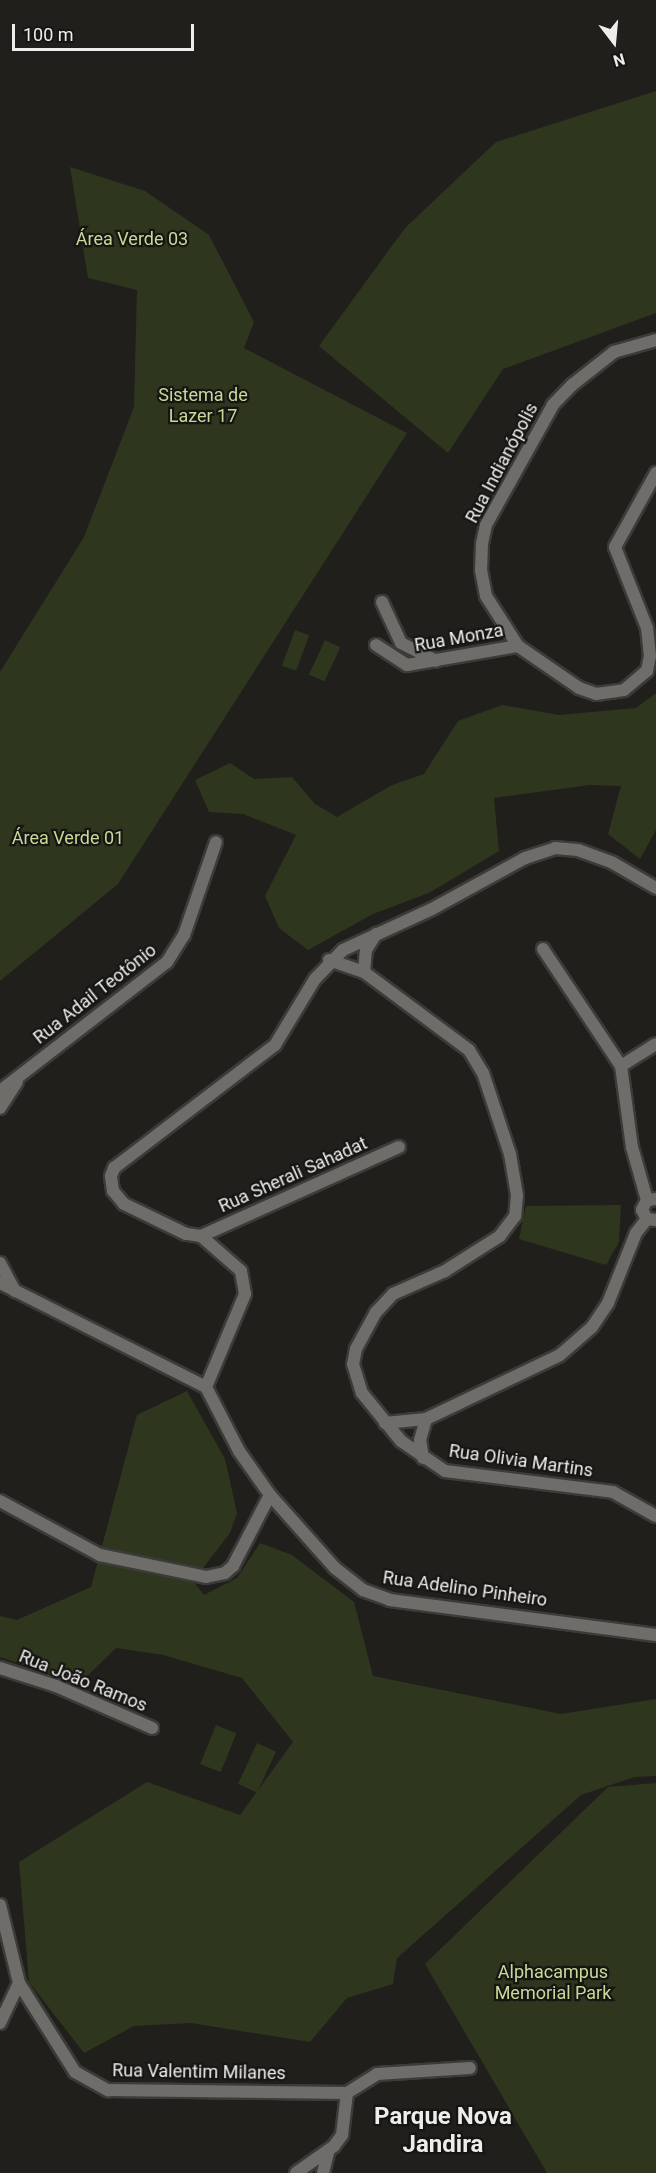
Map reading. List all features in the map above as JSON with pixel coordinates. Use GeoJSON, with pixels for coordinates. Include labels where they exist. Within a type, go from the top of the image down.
{"type":"FeatureCollection","features":[{"type":"Feature","properties":{"kind":"street","name":"Rua Indianópolis"},"geometry":{"type":"LineString","coordinates":[[656,340],[614,352],[553,405],[486,525],[481,570],[486,596],[518,646],[579,688],[596,694],[616,693],[639,681],[650,656],[647,628],[615,547],[656,473]]}},
{"type":"Feature","properties":{"kind":"street"},"geometry":{"type":"LineString","coordinates":[[382,602],[401,643],[436,661]]}},
{"type":"Feature","properties":{"kind":"street","name":"Rua Monza"},"geometry":{"type":"LineString","coordinates":[[376,645],[407,665],[518,646]]}},
{"type":"Feature","properties":{"kind":"street","name":"Rua Adail Teotônio"},"geometry":{"type":"LineString","coordinates":[[0,1090],[167,962],[184,935],[216,842]]}},
{"type":"Feature","properties":{"kind":"street"},"geometry":{"type":"LineString","coordinates":[[0,1283],[206,1387],[241,1305],[245,1283],[234,1262],[201,1236],[186,1234],[124,1204],[113,1191],[111,1176],[114,1168],[275,1045],[329,960],[376,933],[432,909],[525,858],[555,848],[578,850],[613,863],[656,888]]}},
{"type":"Feature","properties":{"kind":"street"},"geometry":{"type":"LineString","coordinates":[[364,972],[366,950],[376,933]]}},
{"type":"Feature","properties":{"kind":"street"},"geometry":{"type":"LineString","coordinates":[[385,1424],[426,1419],[560,1355],[592,1327],[608,1303],[636,1233],[652,1219],[642,1210],[652,1200],[632,1147],[621,1066],[543,950]]}},
{"type":"Feature","properties":{"kind":"street","name":"Rua Olivia Martins"},"geometry":{"type":"LineString","coordinates":[[329,960],[364,972],[454,1035],[478,1062],[510,1154],[517,1195],[515,1216],[500,1236],[445,1271],[393,1294],[376,1312],[356,1348],[352,1364],[362,1393],[385,1424],[423,1458],[445,1471],[613,1492],[656,1516]]}},
{"type":"Feature","properties":{"kind":"street"},"geometry":{"type":"LineString","coordinates":[[621,1066],[656,1044]]}},
{"type":"Feature","properties":{"kind":"street"},"geometry":{"type":"LineString","coordinates":[[0,1108],[24,1072]]}},
{"type":"Feature","properties":{"kind":"street","name":"Rua Sherali Sahadat"},"geometry":{"type":"LineString","coordinates":[[201,1236],[399,1147]]}},
{"type":"Feature","properties":{"kind":"street"},"geometry":{"type":"LineString","coordinates":[[0,1263],[15,1292]]}},
{"type":"Feature","properties":{"kind":"street","name":"Rua Adelino Pinheiro"},"geometry":{"type":"LineString","coordinates":[[206,1387],[238,1451],[270,1495],[335,1568],[363,1590],[390,1600],[656,1635]]}},
{"type":"Feature","properties":{"kind":"street"},"geometry":{"type":"LineString","coordinates":[[423,1458],[420,1440],[426,1419]]}},
{"type":"Feature","properties":{"kind":"street"},"geometry":{"type":"LineString","coordinates":[[0,1501],[100,1555],[206,1577],[225,1573],[233,1566],[270,1495]]}},
{"type":"Feature","properties":{"kind":"street","name":"Rua João Ramos"},"geometry":{"type":"LineString","coordinates":[[0,1668],[56,1686],[152,1728]]}},
{"type":"Feature","properties":{"kind":"street","name":"Rua Valentim Milanes"},"geometry":{"type":"LineString","coordinates":[[0,1905],[19,1983],[75,2072],[108,2090],[347,2093]]}},
{"type":"Feature","properties":{"kind":"street"},"geometry":{"type":"LineString","coordinates":[[0,2023],[19,1983]]}},
{"type":"Feature","properties":{"kind":"street"},"geometry":{"type":"LineString","coordinates":[[296,2173],[328,2153],[342,2135],[347,2093],[376,2074],[470,2068]]}},
{"type":"Feature","properties":{"kind":"street"},"geometry":{"type":"LineString","coordinates":[[323,2173],[328,2153]]}},
{"type":"Feature","properties":{"kind":"green space"},"geometry":{"type":"Polygon","coordinates":[[[656,91],[656,313],[503,369],[448,453],[319,346],[405,228],[496,142],[656,91]]]}},
{"type":"Feature","properties":{"kind":"green space"},"geometry":{"type":"Polygon","coordinates":[[[70,167],[145,191],[209,235],[254,322],[244,348],[407,433],[118,884],[0,981],[0,672],[84,537],[134,407],[137,290],[88,278],[70,167]]]}},
{"type":"Feature","properties":{"kind":"green space"},"geometry":{"type":"Polygon","coordinates":[[[295,630],[309,635],[296,671],[282,666],[295,630]]]}},
{"type":"Feature","properties":{"kind":"green space"},"geometry":{"type":"Polygon","coordinates":[[[325,640],[340,647],[324,682],[309,674],[325,640]]]}},
{"type":"Feature","properties":{"kind":"green space"},"geometry":{"type":"Polygon","coordinates":[[[656,693],[656,830],[640,859],[608,834],[621,786],[590,785],[494,798],[499,851],[429,893],[373,914],[308,950],[279,928],[265,896],[296,835],[243,814],[209,812],[195,780],[230,763],[254,779],[292,777],[315,804],[337,817],[392,785],[424,774],[458,721],[502,705],[559,715],[636,708],[656,693]]]}},
{"type":"Feature","properties":{"kind":"green space"},"geometry":{"type":"Polygon","coordinates":[[[621,1205],[619,1242],[606,1265],[519,1239],[526,1206],[621,1205]]]}},
{"type":"Feature","properties":{"kind":"green space"},"geometry":{"type":"Polygon","coordinates":[[[187,1391],[225,1459],[237,1513],[230,1533],[193,1581],[204,1595],[237,1578],[260,1543],[292,1555],[354,1602],[373,1676],[561,1714],[656,1699],[656,1776],[634,1777],[581,1795],[397,1958],[393,1984],[347,1998],[310,2042],[191,2023],[134,2026],[84,2053],[29,1982],[19,1862],[147,1782],[240,1815],[293,1742],[242,1678],[163,1655],[116,1648],[79,1684],[0,1657],[0,1616],[17,1620],[91,1587],[137,1415],[187,1391]]]}},
{"type":"Feature","properties":{"kind":"green space"},"geometry":{"type":"Polygon","coordinates":[[[216,1725],[236,1733],[221,1772],[200,1764],[216,1725]]]}},
{"type":"Feature","properties":{"kind":"green space"},"geometry":{"type":"Polygon","coordinates":[[[257,1743],[276,1752],[257,1793],[238,1784],[257,1743]]]}},
{"type":"Feature","properties":{"kind":"green space","name":"Alphacampus Memorial Park"},"geometry":{"type":"Polygon","coordinates":[[[656,1783],[656,2173],[547,2173],[425,1964],[608,1787],[656,1783]]]}},
{"type":"Feature","properties":{"kind":"district","name":"Parque Nova Jandira"},"geometry":{"type":"Point","coordinates":[443,2131]}},
{"type":"Feature","properties":{"kind":"park label","name":"Área Verde 03"},"geometry":{"type":"Point","coordinates":[132,239]}},
{"type":"Feature","properties":{"kind":"park label","name":"Sistema de Lazer 17"},"geometry":{"type":"Point","coordinates":[203,406]}},
{"type":"Feature","properties":{"kind":"park label","name":"Área Verde 01"},"geometry":{"type":"Point","coordinates":[68,838]}}]}
